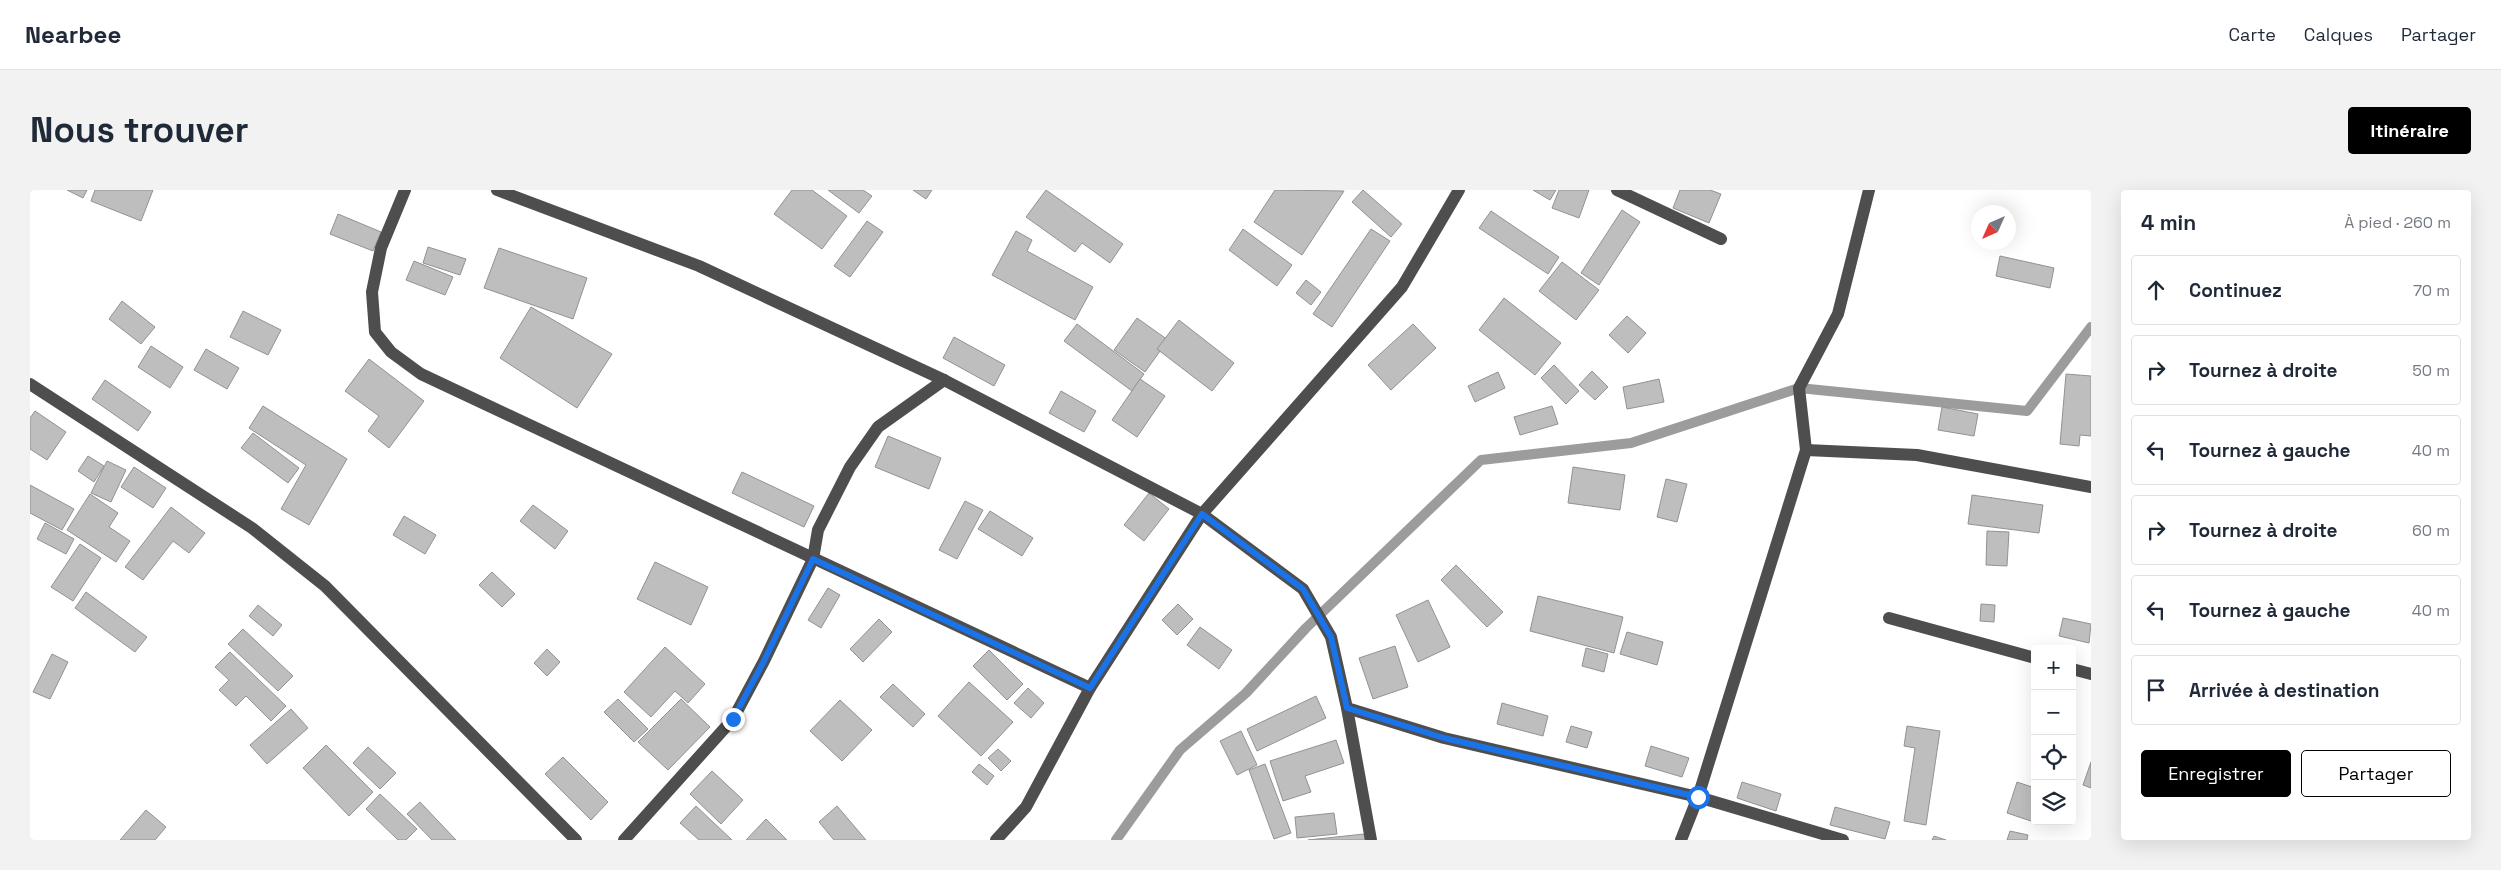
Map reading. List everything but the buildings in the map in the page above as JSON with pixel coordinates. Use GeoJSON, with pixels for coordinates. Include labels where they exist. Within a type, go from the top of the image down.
{"type":"FeatureCollection","features":[{"type":"Feature","properties":{"kind":"street"},"geometry":{"type":"LineString","coordinates":[[405,190],[381,248],[372,292],[374,332],[391,352],[421,374],[1090,688]]}},
{"type":"Feature","properties":{"kind":"street"},"geometry":{"type":"LineString","coordinates":[[497,190],[698,266],[944,380],[1202,514],[1303,589],[1331,637],[1347,708],[1371,840]]}},
{"type":"Feature","properties":{"kind":"street"},"geometry":{"type":"LineString","coordinates":[[996,840],[1026,807],[1090,688],[1202,514],[1402,288],[1459,190]]}},
{"type":"Feature","properties":{"kind":"street"},"geometry":{"type":"LineString","coordinates":[[1617,190],[1721,239]]}},
{"type":"Feature","properties":{"kind":"street"},"geometry":{"type":"LineString","coordinates":[[1681,840],[1698,797],[1806,450],[1799,388],[1838,314],[1868,201],[1869,190]]}},
{"type":"Feature","properties":{"kind":"street"},"geometry":{"type":"LineString","coordinates":[[624,840],[733,719],[764,661],[813,559],[818,530],[850,467],[878,427],[944,380]]}},
{"type":"Feature","properties":{"kind":"street"},"geometry":{"type":"LineString","coordinates":[[30,384],[252,528],[326,586],[576,840]]}},
{"type":"Feature","properties":{"kind":"street"},"geometry":{"type":"LineString","coordinates":[[1806,450],[1917,455],[2091,487]]}},
{"type":"Feature","properties":{"kind":"street"},"geometry":{"type":"LineString","coordinates":[[1889,618],[2031,657]]}},
{"type":"Feature","properties":{"kind":"street"},"geometry":{"type":"LineString","coordinates":[[2076,670],[2091,674]]}},
{"type":"Feature","properties":{"kind":"street"},"geometry":{"type":"LineString","coordinates":[[1347,708],[1444,738],[1698,797],[1843,840]]}},
{"type":"Feature","properties":{"kind":"waterway"},"geometry":{"type":"LineString","coordinates":[[1116,840],[1180,750],[1246,693],[1306,628],[1481,460],[1631,443],[1799,388],[2027,411],[2091,327]]}},
{"type":"Feature","properties":{"kind":"route"},"geometry":{"type":"LineString","coordinates":[[733,719],[764,661],[813,559],[966,632],[1090,688],[1202,514],[1303,589],[1331,637],[1347,708],[1444,738],[1698,797]]}}]}
